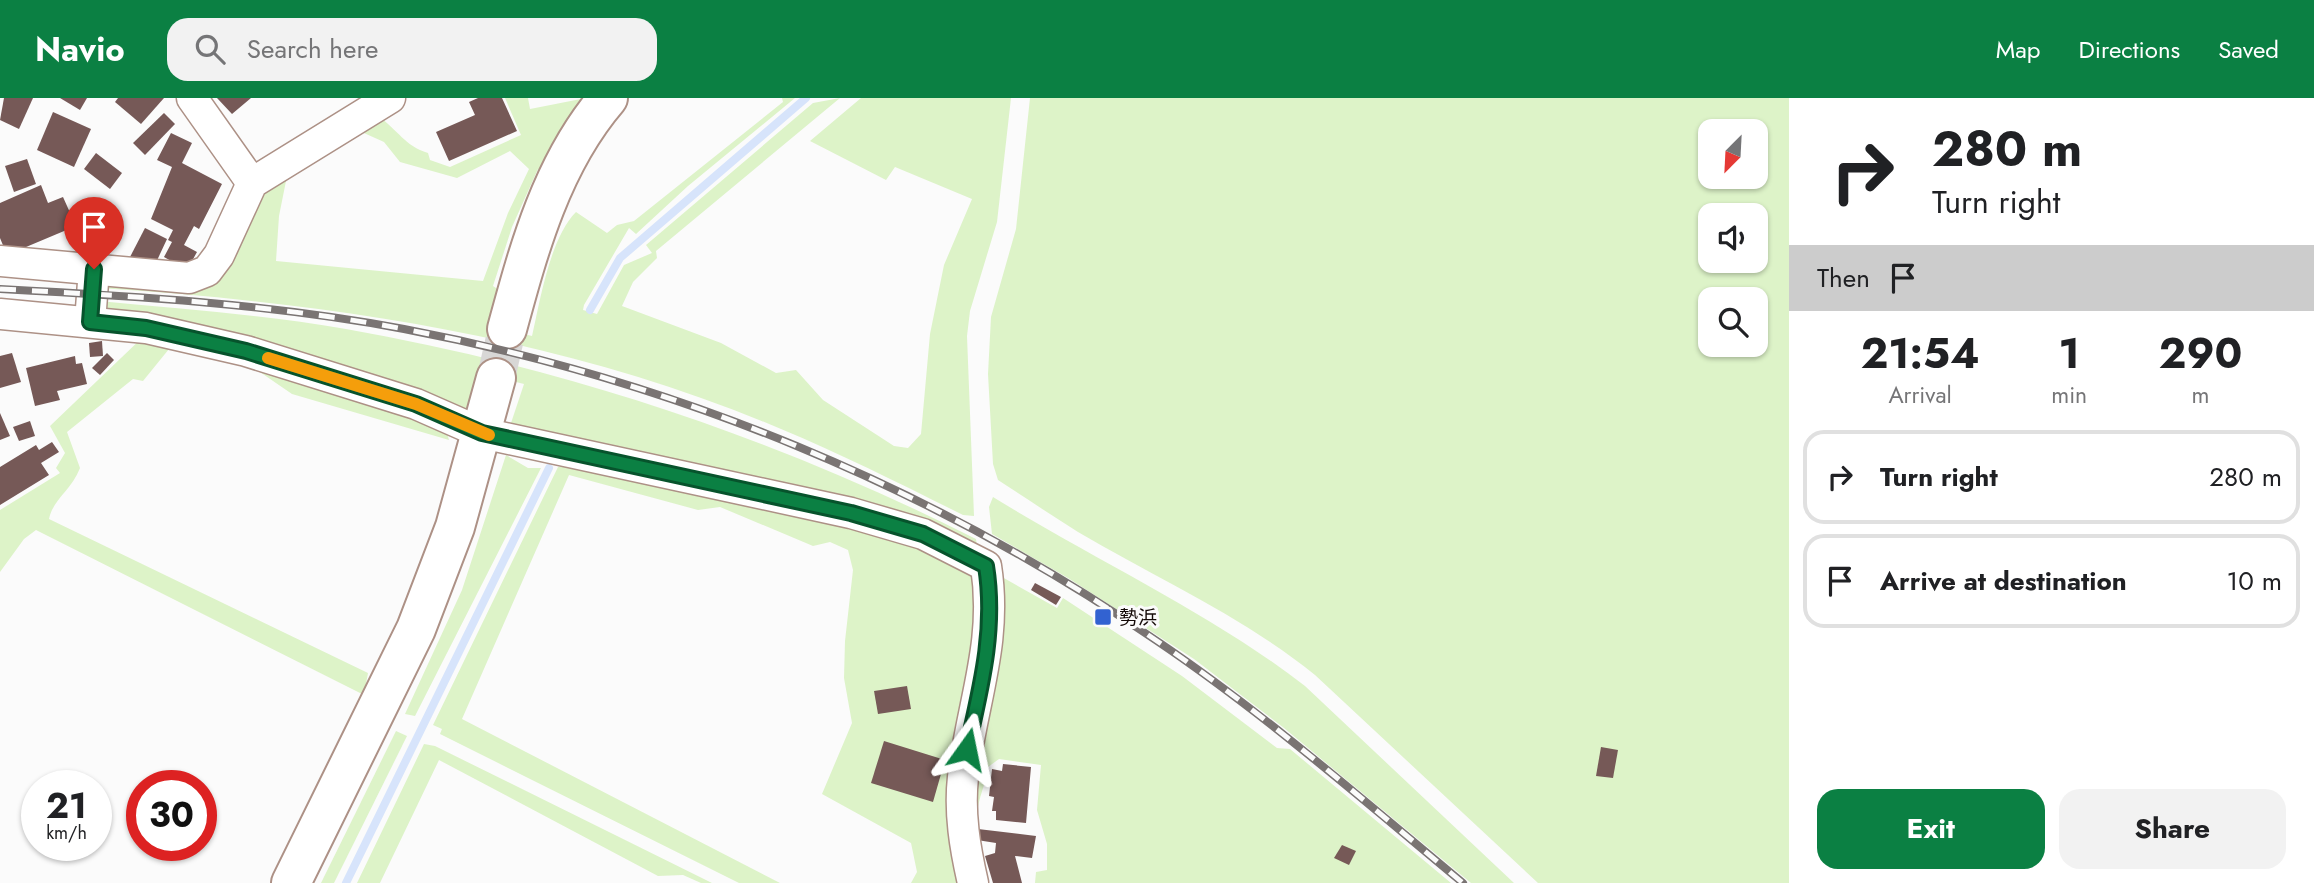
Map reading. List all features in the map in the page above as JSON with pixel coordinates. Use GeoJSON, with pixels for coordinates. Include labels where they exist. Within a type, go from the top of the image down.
{"type":"FeatureCollection","features":[{"type":"Feature","properties":{"kind":"street"},"geometry":{"type":"LineString","coordinates":[[192,98],[252,183]]}},
{"type":"Feature","properties":{"kind":"street"},"geometry":{"type":"LineString","coordinates":[[0,261],[189,278],[207,271],[219,255],[252,183],[345,109],[390,98]]}},
{"type":"Feature","properties":{"kind":"street"},"geometry":{"type":"LineString","coordinates":[[507,329],[531,245],[559,173],[579,137],[608,98]]}},
{"type":"Feature","properties":{"kind":"street"},"geometry":{"type":"LineString","coordinates":[[90,322],[94,269]]}},
{"type":"Feature","properties":{"kind":"street"},"geometry":{"type":"LineString","coordinates":[[0,314],[146,328],[246,351],[416,404],[482,433],[851,513],[923,534],[986,566],[990,594],[988,649],[962,779],[963,837],[972,883]]}},
{"type":"Feature","properties":{"kind":"street"},"geometry":{"type":"LineString","coordinates":[[291,883],[416,629],[455,527],[496,378]]}},
{"type":"Feature","properties":{"kind":"green space"},"geometry":{"type":"Polygon","coordinates":[[[505,98],[528,98],[530,109],[586,98],[543,170],[538,169],[512,227],[493,286],[499,290],[488,325],[532,336],[553,253],[559,237],[576,212],[607,233],[617,225],[634,221],[783,102],[782,98],[795,98],[688,186],[636,234],[629,228],[584,305],[583,310],[597,314],[624,265],[652,253],[646,245],[813,103],[840,98],[656,251],[657,258],[633,282],[622,306],[721,343],[776,373],[796,370],[823,400],[894,446],[908,448],[921,434],[930,334],[944,265],[972,199],[895,167],[886,180],[810,141],[861,98],[1011,98],[997,222],[970,311],[967,336],[974,516],[963,515],[827,449],[699,397],[616,370],[532,348],[360,315],[274,303],[100,288],[101,281],[191,286],[259,189],[288,171],[279,216],[276,261],[483,281],[508,213],[529,169],[510,151],[457,178],[400,162],[384,142],[355,129],[378,116],[407,142],[428,153],[430,160],[450,167],[521,135],[505,98]]]}},
{"type":"Feature","properties":{"kind":"green space"},"geometry":{"type":"Polygon","coordinates":[[[1030,98],[1789,98],[1789,883],[1538,883],[1315,675],[1287,654],[1229,616],[1078,532],[998,480],[993,464],[988,374],[991,317],[1016,229],[1030,98]]]}},
{"type":"Feature","properties":{"kind":"green space"},"geometry":{"type":"Polygon","coordinates":[[[99,301],[254,316],[346,329],[510,364],[590,386],[747,438],[824,469],[976,539],[978,554],[510,426],[524,384],[477,372],[470,408],[459,412],[107,317],[99,301]]]}},
{"type":"Feature","properties":{"kind":"green space"},"geometry":{"type":"Polygon","coordinates":[[[145,335],[244,358],[446,430],[449,440],[292,394],[257,370],[169,349],[143,381],[133,379],[67,432],[80,468],[54,506],[49,519],[368,673],[364,695],[36,530],[24,539],[0,572],[0,510],[60,473],[56,468],[65,453],[50,426],[145,335]]]}},
{"type":"Feature","properties":{"kind":"green space"},"geometry":{"type":"Polygon","coordinates":[[[506,455],[528,468],[541,468],[415,716],[405,714],[462,590],[506,455]]]}},
{"type":"Feature","properties":{"kind":"green space"},"geometry":{"type":"Polygon","coordinates":[[[568,465],[853,520],[968,567],[980,593],[962,883],[911,883],[917,872],[911,843],[822,794],[852,723],[844,678],[853,570],[848,550],[830,542],[813,546],[720,507],[698,510],[569,475],[462,719],[780,883],[739,883],[440,734],[442,729],[433,725],[558,467],[568,465]]]}},
{"type":"Feature","properties":{"kind":"green space"},"geometry":{"type":"Polygon","coordinates":[[[993,497],[1192,611],[1305,686],[1514,883],[1471,883],[1284,728],[1194,659],[1068,578],[992,534],[989,507],[993,497]]]}},
{"type":"Feature","properties":{"kind":"green space"},"geometry":{"type":"Polygon","coordinates":[[[1002,577],[1057,608],[1063,598],[1182,676],[1277,748],[1290,749],[1451,883],[1035,883],[1036,872],[1047,870],[1047,844],[1037,810],[1041,765],[999,759],[988,767],[977,815],[970,779],[1002,577]]]}},
{"type":"Feature","properties":{"kind":"green space"},"geometry":{"type":"Polygon","coordinates":[[[396,731],[407,736],[334,883],[321,883],[396,731]]]}},
{"type":"Feature","properties":{"kind":"green space"},"geometry":{"type":"Polygon","coordinates":[[[424,744],[435,746],[712,883],[701,883],[683,875],[658,876],[439,760],[380,883],[357,883],[424,744]]]}},
{"type":"Feature","properties":{"kind":"building"},"geometry":{"type":"Polygon","coordinates":[[[4,98],[33,98],[19,129],[0,120],[4,98]]]}},
{"type":"Feature","properties":{"kind":"building"},"geometry":{"type":"Polygon","coordinates":[[[60,98],[87,98],[80,110],[60,98]]]}},
{"type":"Feature","properties":{"kind":"building"},"geometry":{"type":"Polygon","coordinates":[[[118,98],[164,98],[141,124],[115,102],[118,98]]]}},
{"type":"Feature","properties":{"kind":"building"},"geometry":{"type":"Polygon","coordinates":[[[217,98],[251,98],[232,114],[217,98]]]}},
{"type":"Feature","properties":{"kind":"building"},"geometry":{"type":"Polygon","coordinates":[[[478,98],[502,98],[517,131],[449,161],[436,132],[475,115],[469,102],[478,98]]]}},
{"type":"Feature","properties":{"kind":"building"},"geometry":{"type":"Polygon","coordinates":[[[53,112],[91,129],[74,167],[37,150],[53,112]]]}},
{"type":"Feature","properties":{"kind":"building"},"geometry":{"type":"Polygon","coordinates":[[[164,113],[175,124],[145,155],[133,143],[164,113]]]}},
{"type":"Feature","properties":{"kind":"building"},"geometry":{"type":"Polygon","coordinates":[[[171,133],[192,143],[182,163],[222,184],[199,229],[194,226],[184,245],[197,252],[187,270],[164,257],[172,242],[168,240],[173,230],[151,219],[172,167],[157,160],[171,133]]]}},
{"type":"Feature","properties":{"kind":"building"},"geometry":{"type":"Polygon","coordinates":[[[96,153],[122,173],[110,189],[84,169],[96,153]]]}},
{"type":"Feature","properties":{"kind":"building"},"geometry":{"type":"Polygon","coordinates":[[[27,159],[36,184],[14,192],[5,166],[27,159]]]}},
{"type":"Feature","properties":{"kind":"building"},"geometry":{"type":"Polygon","coordinates":[[[41,185],[48,203],[63,197],[76,226],[7,255],[0,238],[0,203],[41,185]]]}},
{"type":"Feature","properties":{"kind":"building"},"geometry":{"type":"Polygon","coordinates":[[[90,223],[107,249],[90,260],[73,235],[90,223]]]}},
{"type":"Feature","properties":{"kind":"building"},"geometry":{"type":"Polygon","coordinates":[[[145,228],[167,239],[153,269],[130,257],[145,228]]]}},
{"type":"Feature","properties":{"kind":"building"},"geometry":{"type":"Polygon","coordinates":[[[102,341],[103,356],[90,357],[89,343],[102,341]]]}},
{"type":"Feature","properties":{"kind":"building"},"geometry":{"type":"Polygon","coordinates":[[[12,353],[21,382],[0,388],[0,356],[12,353]]]}},
{"type":"Feature","properties":{"kind":"building"},"geometry":{"type":"Polygon","coordinates":[[[107,353],[114,360],[100,375],[92,368],[107,353]]]}},
{"type":"Feature","properties":{"kind":"building"},"geometry":{"type":"Polygon","coordinates":[[[75,356],[76,364],[82,363],[87,384],[57,391],[60,400],[35,406],[26,368],[75,356]]]}},
{"type":"Feature","properties":{"kind":"building"},"geometry":{"type":"Polygon","coordinates":[[[0,413],[10,436],[0,440],[0,413]]]}},
{"type":"Feature","properties":{"kind":"building"},"geometry":{"type":"Polygon","coordinates":[[[30,421],[35,436],[19,441],[13,427],[30,421]]]}},
{"type":"Feature","properties":{"kind":"building"},"geometry":{"type":"Polygon","coordinates":[[[52,442],[59,452],[41,463],[49,475],[0,505],[0,467],[36,445],[39,450],[52,442]]]}},
{"type":"Feature","properties":{"kind":"building"},"geometry":{"type":"Polygon","coordinates":[[[1035,583],[1061,597],[1056,605],[1031,590],[1035,583]]]}},
{"type":"Feature","properties":{"kind":"building"},"geometry":{"type":"Polygon","coordinates":[[[907,686],[911,709],[878,714],[874,691],[907,686]]]}},
{"type":"Feature","properties":{"kind":"building"},"geometry":{"type":"Polygon","coordinates":[[[884,741],[945,760],[933,802],[871,783],[884,741]]]}},
{"type":"Feature","properties":{"kind":"building"},"geometry":{"type":"Polygon","coordinates":[[[1601,747],[1618,750],[1613,778],[1596,776],[1601,747]]]}},
{"type":"Feature","properties":{"kind":"building"},"geometry":{"type":"Polygon","coordinates":[[[1003,764],[1031,767],[1026,823],[996,820],[996,811],[992,811],[994,797],[989,796],[992,769],[1002,771],[1003,764]]]}},
{"type":"Feature","properties":{"kind":"building"},"geometry":{"type":"Polygon","coordinates":[[[978,829],[1036,836],[1032,858],[1015,856],[1022,883],[993,883],[985,856],[995,853],[996,843],[977,840],[978,829]]]}},
{"type":"Feature","properties":{"kind":"building"},"geometry":{"type":"Polygon","coordinates":[[[1342,845],[1356,851],[1349,865],[1334,858],[1342,845]]]}},
{"type":"Feature","properties":{"kind":"waterway"},"geometry":{"type":"LineString","coordinates":[[590,310],[620,258],[806,98]]}},
{"type":"Feature","properties":{"kind":"waterway"},"geometry":{"type":"LineString","coordinates":[[346,883],[549,468]]}},
{"type":"Feature","properties":{"kind":"tunnel"},"geometry":{"type":"LineString","coordinates":[[496,378],[507,329]]}},
{"type":"Feature","properties":{"kind":"railway"},"geometry":{"type":"LineString","coordinates":[[0,289],[253,307],[404,329],[603,377],[701,409],[797,446],[982,534],[1071,585],[1157,641],[1275,728],[1463,883]]}},
{"type":"Feature","properties":{"kind":"slow traffic"},"geometry":{"type":"LineString","coordinates":[[268,358],[416,404],[489,435]]}},
{"type":"Feature","properties":{"kind":"place","name":"勢浜"},"geometry":{"type":"Point","coordinates":[1103,617]}},
{"type":"Feature","properties":{"kind":"route"},"geometry":{"type":"LineString","coordinates":[[94,269],[90,322],[146,328],[246,351],[380,395],[416,404],[482,433],[576,451],[851,513],[923,534],[962,552],[986,566],[990,594],[990,626],[985,670],[967,749]]}}]}
